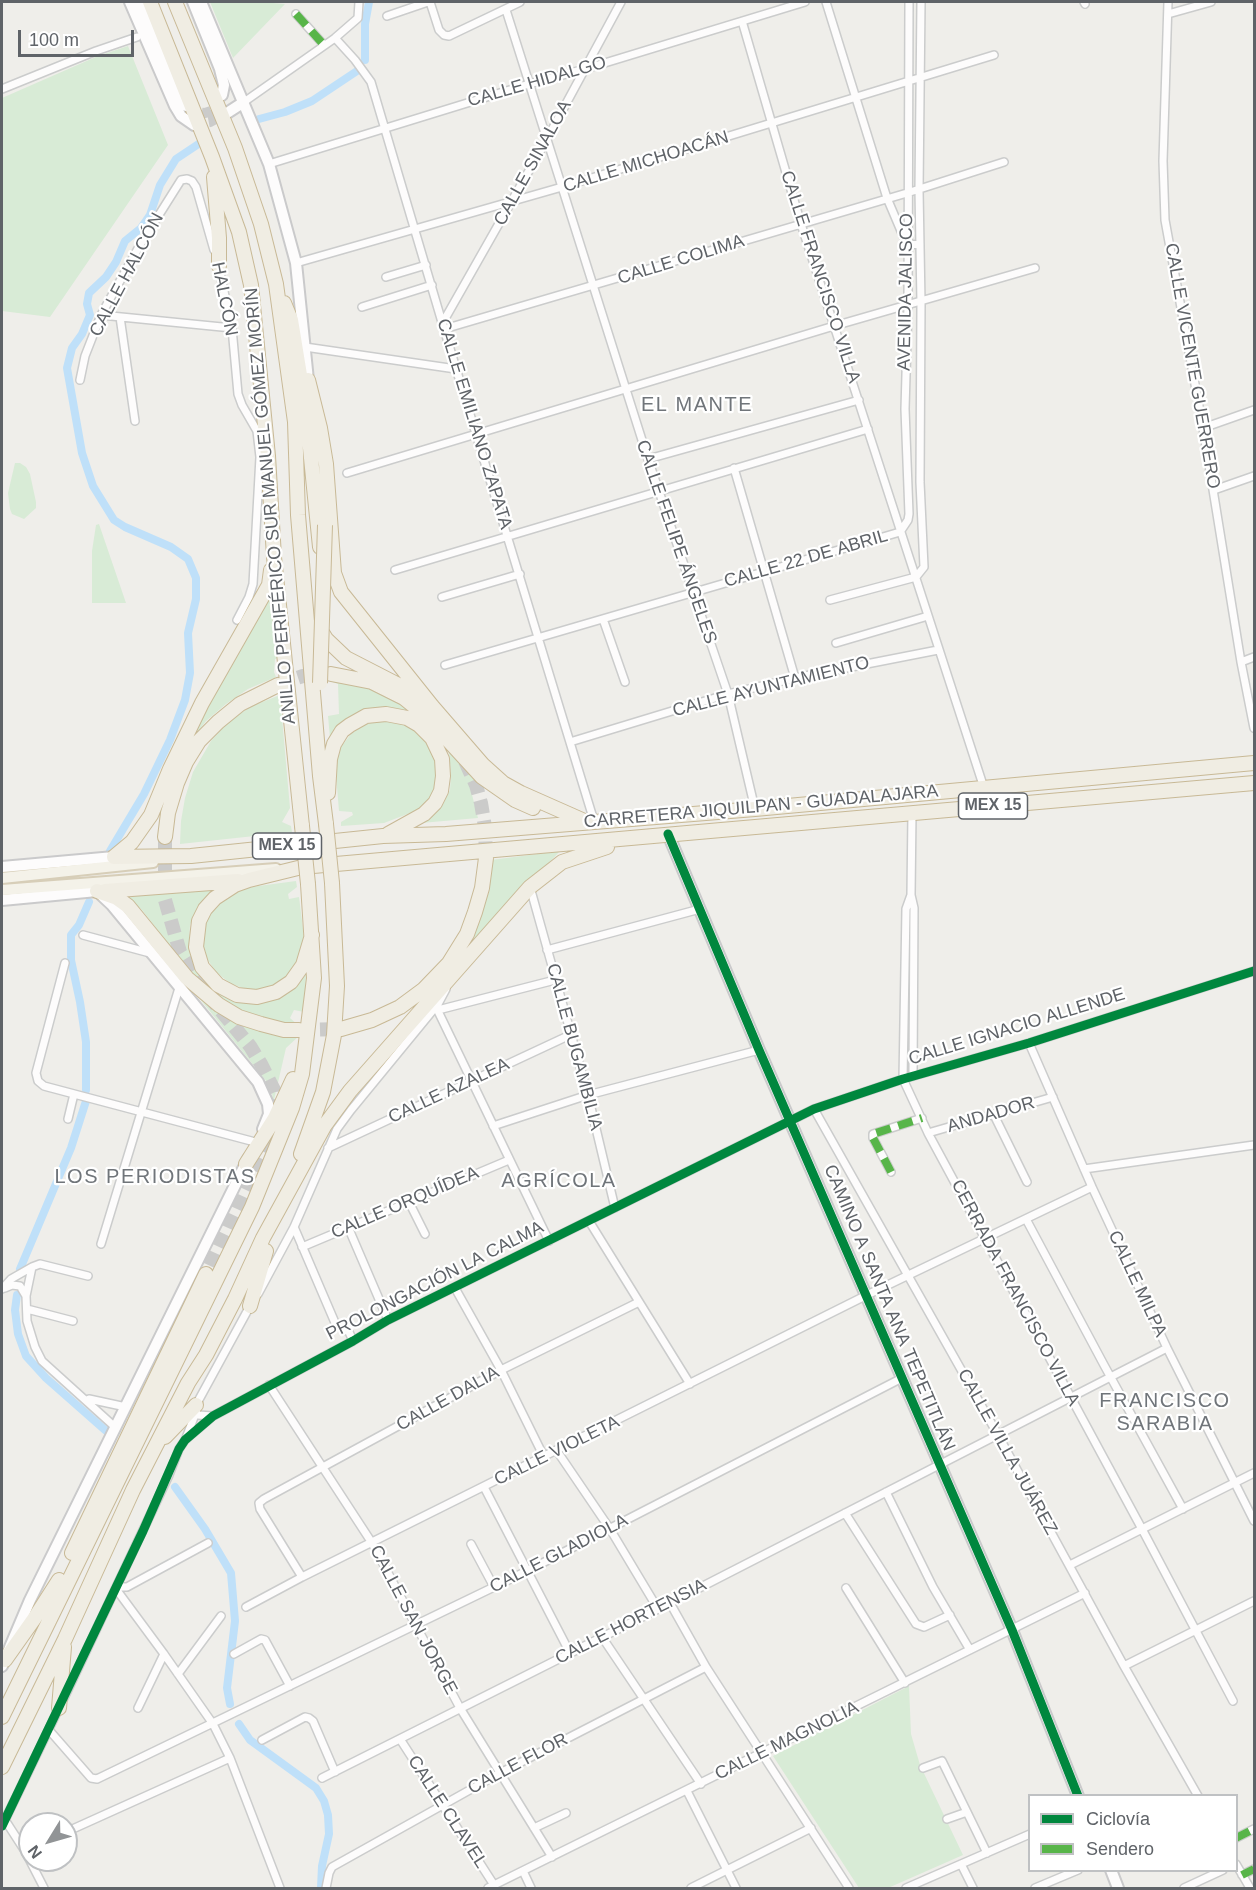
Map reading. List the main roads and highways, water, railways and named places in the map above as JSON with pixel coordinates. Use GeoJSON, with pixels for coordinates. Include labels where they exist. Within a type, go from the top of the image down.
{"type":"FeatureCollection","features":[{"type":"Feature","properties":{"kind":"highway","name":"ANILLO PERIFÉRICO SUR MANUEL GÓMEZ MORÍN"},"geometry":{"type":"LineString","coordinates":[[150,2],[212,157],[239,232],[251,285],[261,372],[274,556],[312,935],[314,978],[304,1056]]}},
{"type":"Feature","properties":{"kind":"highway","name":"ANILLO PERIFÉRICO SUR MANUEL GÓMEZ MORÍN"},"geometry":{"type":"LineString","coordinates":[[175,2],[235,148],[261,224],[276,284],[301,420],[298,515],[320,776],[332,883],[337,986],[334,1035],[323,1092],[305,1145],[276,1214]]}},
{"type":"Feature","properties":{"kind":"highway"},"geometry":{"type":"LineString","coordinates":[[212,157],[219,266]]}},
{"type":"Feature","properties":{"kind":"highway"},"geometry":{"type":"LineString","coordinates":[[308,380],[301,420],[312,603],[321,632],[337,651],[355,664],[405,687],[432,706]]}},
{"type":"Feature","properties":{"kind":"highway"},"geometry":{"type":"LineString","coordinates":[[308,380],[320,461],[325,525],[320,683],[320,776]]}},
{"type":"Feature","properties":{"kind":"highway"},"geometry":{"type":"LineString","coordinates":[[308,380],[326,464],[337,585],[363,621],[473,755],[503,783],[546,805],[590,822]]}},
{"type":"Feature","properties":{"kind":"highway"},"geometry":{"type":"LineString","coordinates":[[301,420],[322,566],[328,583],[395,668]]}},
{"type":"Feature","properties":{"kind":"highway"},"geometry":{"type":"LineString","coordinates":[[260,457],[271,493]]}},
{"type":"Feature","properties":{"kind":"highway"},"geometry":{"type":"LineString","coordinates":[[112,860],[132,842],[151,815],[202,703],[269,585],[274,556]]}},
{"type":"Feature","properties":{"kind":"highway"},"geometry":{"type":"LineString","coordinates":[[331,674],[372,682],[404,698],[432,721],[472,768],[515,800],[543,812],[590,822]]}},
{"type":"Feature","properties":{"kind":"highway"},"geometry":{"type":"LineString","coordinates":[[165,837],[168,813],[177,783],[199,741],[240,704],[278,685]]}},
{"type":"Feature","properties":{"kind":"highway"},"geometry":{"type":"LineString","coordinates":[[326,824],[330,759],[339,734],[350,724],[366,716],[379,714],[400,716],[419,725],[432,738],[442,759],[443,776],[438,797],[430,809],[383,836]]}},
{"type":"Feature","properties":{"kind":"highway","name":"CARRETERA JIQUILPAN - GUADALAJARA"},"geometry":{"type":"LineString","coordinates":[[383,836],[446,834],[755,809],[1254,763]]}},
{"type":"Feature","properties":{"kind":"highway","name":"CARRETERA JIQUILPAN - GUADALAJARA"},"geometry":{"type":"LineString","coordinates":[[302,867],[1254,783]]}},
{"type":"Feature","properties":{"kind":"highway","name":"MEX 15"},"geometry":{"type":"LineString","coordinates":[[112,860],[191,856],[383,836]]}},
{"type":"Feature","properties":{"kind":"highway"},"geometry":{"type":"LineString","coordinates":[[2,1767],[65,1639],[133,1490],[188,1383],[206,1355],[263,1238],[324,1125],[350,1091],[530,887],[562,862],[578,855],[641,838]]}},
{"type":"Feature","properties":{"kind":"highway"},"geometry":{"type":"LineString","coordinates":[[341,1029],[372,1020],[400,1007],[423,990],[449,963],[467,934],[475,912],[482,888],[486,858]]}},
{"type":"Feature","properties":{"kind":"highway"},"geometry":{"type":"LineString","coordinates":[[302,867],[249,880],[215,898],[205,909],[197,927],[196,947],[199,961],[218,985],[231,993],[263,996],[276,992],[291,982],[303,965],[312,935]]}},
{"type":"Feature","properties":{"kind":"highway"},"geometry":{"type":"LineString","coordinates":[[93,888],[249,880]]}},
{"type":"Feature","properties":{"kind":"highway"},"geometry":{"type":"LineString","coordinates":[[93,888],[117,898],[128,906],[201,993],[239,1017],[284,1030],[299,1030]]}},
{"type":"Feature","properties":{"kind":"highway"},"geometry":{"type":"LineString","coordinates":[[246,1164],[275,1118],[304,1056]]}},
{"type":"Feature","properties":{"kind":"highway"},"geometry":{"type":"LineString","coordinates":[[2,1717],[252,1207],[291,1108],[302,1074],[304,1056]]}},
{"type":"Feature","properties":{"kind":"highway"},"geometry":{"type":"LineString","coordinates":[[250,1306],[261,1264],[274,1231],[276,1214]]}},
{"type":"Feature","properties":{"kind":"highway"},"geometry":{"type":"LineString","coordinates":[[12,1695],[19,1667],[59,1580],[206,1274]]}},
{"type":"Feature","properties":{"kind":"highway"},"geometry":{"type":"LineString","coordinates":[[157,1445],[196,1409]]}},
{"type":"Feature","properties":{"kind":"highway"},"geometry":{"type":"LineString","coordinates":[[3,1663],[59,1580]]}},
{"type":"Feature","properties":{"kind":"highway"},"geometry":{"type":"LineString","coordinates":[[59,1708],[65,1639]]}},
{"type":"Feature","properties":{"kind":"main road"},"geometry":{"type":"LineString","coordinates":[[2,878],[79,870],[112,860]]}},
{"type":"Feature","properties":{"kind":"main road","name":"MEX 15"},"geometry":{"type":"LineString","coordinates":[[2,890],[93,888],[302,867]]}},
{"type":"Feature","properties":{"kind":"waterway"},"geometry":{"type":"LineString","coordinates":[[365,60],[365,24],[369,2]]}},
{"type":"Feature","properties":{"kind":"waterway"},"geometry":{"type":"LineString","coordinates":[[259,119],[312,101],[357,71]]}},
{"type":"Feature","properties":{"kind":"waterway"},"geometry":{"type":"LineString","coordinates":[[110,851],[144,794],[170,740],[185,700],[190,673],[188,633],[196,599],[196,578],[188,559],[171,547],[114,520],[93,486],[82,453],[67,368],[72,348],[82,334],[90,315],[87,304],[89,293],[106,277],[116,262],[125,241],[141,228],[150,215],[160,185],[176,159],[200,143]]}},
{"type":"Feature","properties":{"kind":"waterway"},"geometry":{"type":"LineString","coordinates":[[86,1090],[86,1042],[71,960],[71,935],[79,925],[89,902]]}},
{"type":"Feature","properties":{"kind":"waterway"},"geometry":{"type":"LineString","coordinates":[[20,1269],[71,1148],[86,1101]]}},
{"type":"Feature","properties":{"kind":"waterway"},"geometry":{"type":"LineString","coordinates":[[17,1295],[15,1310],[18,1334],[26,1356],[46,1378],[105,1430]]}},
{"type":"Feature","properties":{"kind":"waterway"},"geometry":{"type":"LineString","coordinates":[[175,1487],[205,1529],[231,1573],[235,1621],[227,1688],[230,1704]]}},
{"type":"Feature","properties":{"kind":"waterway"},"geometry":{"type":"LineString","coordinates":[[239,1724],[250,1740],[316,1788],[324,1801],[328,1815],[329,1834],[322,1866],[321,1888]]}},
{"type":"Feature","properties":{"kind":"tunnel"},"geometry":{"type":"LineString","coordinates":[[188,108],[195,112],[205,113],[211,111],[221,101]]}},
{"type":"Feature","properties":{"kind":"tunnel"},"geometry":{"type":"LineString","coordinates":[[194,125],[210,122],[227,113]]}},
{"type":"Feature","properties":{"kind":"tunnel"},"geometry":{"type":"LineString","coordinates":[[278,684],[303,676],[323,674]]}},
{"type":"Feature","properties":{"kind":"tunnel"},"geometry":{"type":"LineString","coordinates":[[465,761],[481,803],[485,827],[486,858]]}},
{"type":"Feature","properties":{"kind":"tunnel"},"geometry":{"type":"LineString","coordinates":[[165,837],[165,900],[180,952],[203,989],[250,1046],[275,1092],[278,1110],[278,1118],[206,1274]]}},
{"type":"Feature","properties":{"kind":"tunnel"},"geometry":{"type":"LineString","coordinates":[[299,1030],[341,1029]]}},
{"type":"Feature","properties":{"kind":"district","name":"EL MANTE"},"geometry":{"type":"Point","coordinates":[697,405]}},
{"type":"Feature","properties":{"kind":"district","name":"LOS PERIODISTAS"},"geometry":{"type":"Point","coordinates":[155,1177]}},
{"type":"Feature","properties":{"kind":"district","name":"AGRÍCOLA"},"geometry":{"type":"Point","coordinates":[559,1181]}},
{"type":"Feature","properties":{"kind":"district","name":"FRANCISCO SARABIA"},"geometry":{"type":"Point","coordinates":[1165,1412]}}]}
